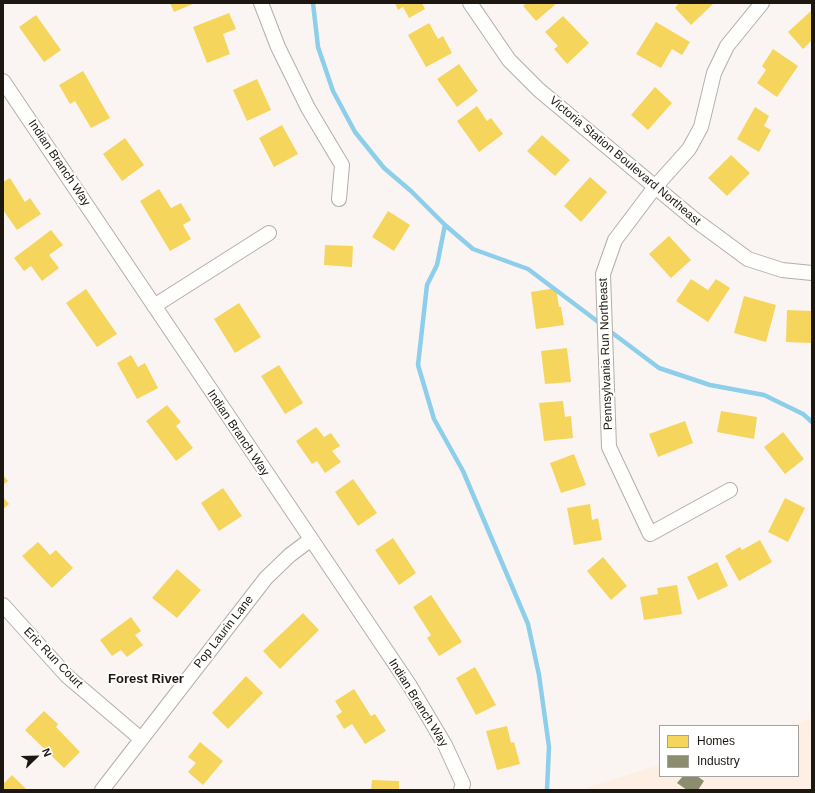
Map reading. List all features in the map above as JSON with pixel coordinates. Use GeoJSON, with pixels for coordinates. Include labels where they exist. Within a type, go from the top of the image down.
{"type":"FeatureCollection","features":[{"type":"Feature","properties":{"kind":"street"},"geometry":{"type":"LineString","coordinates":[[261,3],[278,48],[308,108],[342,165],[339,199]]}},
{"type":"Feature","properties":{"kind":"street","name":"Victoria Station Boulevard Northeast"},"geometry":{"type":"LineString","coordinates":[[470,3],[509,60],[539,90],[655,187],[748,260],[782,270],[812,273]]}},
{"type":"Feature","properties":{"kind":"street","name":"Pennsylvania Run Northeast"},"geometry":{"type":"LineString","coordinates":[[730,490],[650,534],[609,447],[602,274],[615,240],[655,187],[689,148],[695,138],[701,127],[714,73],[727,46],[762,3]]}},
{"type":"Feature","properties":{"kind":"street","name":"Indian Branch Way"},"geometry":{"type":"LineString","coordinates":[[3,81],[310,540],[410,686],[445,745],[463,784],[461,790]]}},
{"type":"Feature","properties":{"kind":"street"},"geometry":{"type":"LineString","coordinates":[[154,306],[269,232]]}},
{"type":"Feature","properties":{"kind":"street","name":"Pop Laurin Lane"},"geometry":{"type":"LineString","coordinates":[[102,790],[266,578],[290,555],[310,540]]}},
{"type":"Feature","properties":{"kind":"street","name":"Eric Run Court"},"geometry":{"type":"LineString","coordinates":[[3,605],[67,676],[141,739]]}},
{"type":"Feature","properties":{"kind":"shaded area"},"geometry":{"type":"Polygon","coordinates":[[[812,718],[812,790],[587,790],[587,787],[659,765],[659,777],[799,777],[799,725],[790,725],[812,718]]]}},
{"type":"Feature","properties":{"kind":"building: Homes"},"geometry":{"type":"Polygon","coordinates":[[[170,3],[195,3],[174,12],[170,3]]]}},
{"type":"Feature","properties":{"kind":"building: Homes"},"geometry":{"type":"Polygon","coordinates":[[[395,3],[422,3],[425,9],[409,18],[403,7],[398,10],[395,3]]]}},
{"type":"Feature","properties":{"kind":"building: Homes"},"geometry":{"type":"Polygon","coordinates":[[[526,3],[557,3],[536,21],[523,6],[526,3]]]}},
{"type":"Feature","properties":{"kind":"building: Homes"},"geometry":{"type":"Polygon","coordinates":[[[679,3],[714,3],[691,25],[675,8],[679,3]]]}},
{"type":"Feature","properties":{"kind":"building: Homes"},"geometry":{"type":"Polygon","coordinates":[[[812,10],[812,40],[803,49],[788,32],[812,10]]]}},
{"type":"Feature","properties":{"kind":"building: Homes"},"geometry":{"type":"Polygon","coordinates":[[[229,13],[236,29],[223,34],[230,54],[207,63],[193,27],[229,13]]]}},
{"type":"Feature","properties":{"kind":"building: Homes"},"geometry":{"type":"Polygon","coordinates":[[[36,15],[61,50],[44,62],[19,27],[36,15]]]}},
{"type":"Feature","properties":{"kind":"building: Homes"},"geometry":{"type":"Polygon","coordinates":[[[563,16],[589,43],[567,64],[554,49],[558,46],[545,32],[563,16]]]}},
{"type":"Feature","properties":{"kind":"building: Homes"},"geometry":{"type":"Polygon","coordinates":[[[656,22],[690,42],[682,55],[672,49],[661,68],[636,54],[656,22]]]}},
{"type":"Feature","properties":{"kind":"building: Homes"},"geometry":{"type":"Polygon","coordinates":[[[429,23],[438,39],[443,36],[452,53],[426,67],[408,35],[429,23]]]}},
{"type":"Feature","properties":{"kind":"building: Homes"},"geometry":{"type":"Polygon","coordinates":[[[773,49],[798,66],[777,97],[757,83],[766,70],[762,66],[773,49]]]}},
{"type":"Feature","properties":{"kind":"building: Homes"},"geometry":{"type":"Polygon","coordinates":[[[459,64],[478,91],[457,107],[437,79],[459,64]]]}},
{"type":"Feature","properties":{"kind":"building: Homes"},"geometry":{"type":"Polygon","coordinates":[[[83,71],[110,118],[91,128],[75,101],[70,104],[59,85],[83,71]]]}},
{"type":"Feature","properties":{"kind":"building: Homes"},"geometry":{"type":"Polygon","coordinates":[[[257,79],[271,110],[247,121],[233,90],[257,79]]]}},
{"type":"Feature","properties":{"kind":"building: Homes"},"geometry":{"type":"Polygon","coordinates":[[[655,87],[672,103],[648,130],[631,115],[655,87]]]}},
{"type":"Feature","properties":{"kind":"building: Homes"},"geometry":{"type":"Polygon","coordinates":[[[477,106],[487,121],[491,118],[503,134],[479,152],[457,121],[477,106]]]}},
{"type":"Feature","properties":{"kind":"building: Homes"},"geometry":{"type":"Polygon","coordinates":[[[755,107],[769,116],[764,126],[771,130],[759,152],[737,139],[755,107]]]}},
{"type":"Feature","properties":{"kind":"building: Homes"},"geometry":{"type":"Polygon","coordinates":[[[282,125],[298,154],[274,167],[259,138],[282,125]]]}},
{"type":"Feature","properties":{"kind":"building: Homes"},"geometry":{"type":"Polygon","coordinates":[[[542,135],[570,160],[555,176],[527,151],[542,135]]]}},
{"type":"Feature","properties":{"kind":"building: Homes"},"geometry":{"type":"Polygon","coordinates":[[[125,138],[144,165],[122,181],[103,154],[125,138]]]}},
{"type":"Feature","properties":{"kind":"building: Homes"},"geometry":{"type":"Polygon","coordinates":[[[731,155],[750,173],[727,196],[708,178],[731,155]]]}},
{"type":"Feature","properties":{"kind":"building: Homes"},"geometry":{"type":"Polygon","coordinates":[[[590,177],[607,192],[581,222],[564,206],[590,177]]]}},
{"type":"Feature","properties":{"kind":"building: Homes"},"geometry":{"type":"Polygon","coordinates":[[[10,178],[25,202],[30,198],[41,214],[17,230],[3,210],[3,182],[10,178]]]}},
{"type":"Feature","properties":{"kind":"building: Homes"},"geometry":{"type":"Polygon","coordinates":[[[159,189],[171,208],[181,203],[191,220],[183,225],[191,239],[170,251],[140,201],[159,189]]]}},
{"type":"Feature","properties":{"kind":"building: Homes"},"geometry":{"type":"Polygon","coordinates":[[[388,211],[410,225],[394,251],[372,237],[388,211]]]}},
{"type":"Feature","properties":{"kind":"building: Homes"},"geometry":{"type":"Polygon","coordinates":[[[51,230],[63,245],[49,255],[59,268],[42,281],[31,266],[24,271],[14,258],[51,230]]]}},
{"type":"Feature","properties":{"kind":"building: Homes"},"geometry":{"type":"Polygon","coordinates":[[[669,236],[691,260],[671,278],[649,254],[669,236]]]}},
{"type":"Feature","properties":{"kind":"building: Homes"},"geometry":{"type":"Polygon","coordinates":[[[325,245],[353,246],[352,267],[324,265],[325,245]]]}},
{"type":"Feature","properties":{"kind":"building: Homes"},"geometry":{"type":"Polygon","coordinates":[[[691,279],[708,290],[716,279],[730,288],[708,322],[676,301],[691,279]]]}},
{"type":"Feature","properties":{"kind":"building: Homes"},"geometry":{"type":"Polygon","coordinates":[[[556,288],[564,325],[536,329],[531,292],[556,288]]]}},
{"type":"Feature","properties":{"kind":"building: Homes"},"geometry":{"type":"Polygon","coordinates":[[[86,289],[117,334],[97,347],[66,303],[86,289]]]}},
{"type":"Feature","properties":{"kind":"building: Homes"},"geometry":{"type":"Polygon","coordinates":[[[744,296],[776,305],[766,342],[734,333],[744,296]]]}},
{"type":"Feature","properties":{"kind":"building: Homes"},"geometry":{"type":"Polygon","coordinates":[[[239,303],[261,337],[235,353],[214,319],[239,303]]]}},
{"type":"Feature","properties":{"kind":"building: Homes"},"geometry":{"type":"Polygon","coordinates":[[[787,310],[812,311],[812,343],[786,342],[787,310]]]}},
{"type":"Feature","properties":{"kind":"building: Homes"},"geometry":{"type":"Polygon","coordinates":[[[567,348],[571,382],[545,384],[541,351],[567,348]]]}},
{"type":"Feature","properties":{"kind":"building: Homes"},"geometry":{"type":"Polygon","coordinates":[[[131,355],[138,367],[145,363],[158,388],[137,399],[117,363],[131,355]]]}},
{"type":"Feature","properties":{"kind":"building: Homes"},"geometry":{"type":"Polygon","coordinates":[[[279,365],[303,403],[285,414],[261,376],[279,365]]]}},
{"type":"Feature","properties":{"kind":"building: Homes"},"geometry":{"type":"Polygon","coordinates":[[[563,401],[565,417],[571,416],[573,438],[544,441],[539,403],[563,401]]]}},
{"type":"Feature","properties":{"kind":"building: Homes"},"geometry":{"type":"Polygon","coordinates":[[[167,405],[181,422],[176,426],[193,448],[176,461],[146,421],[167,405]]]}},
{"type":"Feature","properties":{"kind":"building: Homes"},"geometry":{"type":"Polygon","coordinates":[[[721,411],[757,417],[754,439],[717,432],[721,411]]]}},
{"type":"Feature","properties":{"kind":"building: Homes"},"geometry":{"type":"Polygon","coordinates":[[[685,421],[693,443],[658,457],[649,434],[685,421]]]}},
{"type":"Feature","properties":{"kind":"building: Homes"},"geometry":{"type":"Polygon","coordinates":[[[316,427],[324,437],[331,433],[340,446],[332,451],[341,462],[325,473],[317,461],[312,464],[296,441],[316,427]]]}},
{"type":"Feature","properties":{"kind":"building: Homes"},"geometry":{"type":"Polygon","coordinates":[[[783,432],[804,459],[785,474],[764,447],[783,432]]]}},
{"type":"Feature","properties":{"kind":"building: Homes"},"geometry":{"type":"Polygon","coordinates":[[[574,454],[586,485],[561,493],[550,463],[574,454]]]}},
{"type":"Feature","properties":{"kind":"building: Homes"},"geometry":{"type":"Polygon","coordinates":[[[3,475],[8,481],[3,485],[3,475]]]}},
{"type":"Feature","properties":{"kind":"building: Homes"},"geometry":{"type":"Polygon","coordinates":[[[353,479],[377,513],[358,526],[335,492],[353,479]]]}},
{"type":"Feature","properties":{"kind":"building: Homes"},"geometry":{"type":"Polygon","coordinates":[[[223,488],[242,516],[219,531],[201,503],[223,488]]]}},
{"type":"Feature","properties":{"kind":"building: Homes"},"geometry":{"type":"Polygon","coordinates":[[[3,497],[9,504],[3,509],[3,497]]]}},
{"type":"Feature","properties":{"kind":"building: Homes"},"geometry":{"type":"Polygon","coordinates":[[[785,498],[805,508],[788,542],[768,532],[785,498]]]}},
{"type":"Feature","properties":{"kind":"building: Homes"},"geometry":{"type":"Polygon","coordinates":[[[590,504],[592,520],[598,518],[602,540],[574,545],[567,508],[590,504]]]}},
{"type":"Feature","properties":{"kind":"building: Homes"},"geometry":{"type":"Polygon","coordinates":[[[393,538],[416,573],[399,585],[375,550],[393,538]]]}},
{"type":"Feature","properties":{"kind":"building: Homes"},"geometry":{"type":"Polygon","coordinates":[[[760,540],[772,562],[739,581],[725,556],[740,547],[742,550],[760,540]]]}},
{"type":"Feature","properties":{"kind":"building: Homes"},"geometry":{"type":"Polygon","coordinates":[[[38,542],[50,555],[56,550],[73,568],[52,588],[22,556],[38,542]]]}},
{"type":"Feature","properties":{"kind":"building: Homes"},"geometry":{"type":"Polygon","coordinates":[[[603,557],[627,586],[611,600],[587,571],[603,557]]]}},
{"type":"Feature","properties":{"kind":"building: Homes"},"geometry":{"type":"Polygon","coordinates":[[[717,562],[728,586],[698,600],[687,577],[717,562]]]}},
{"type":"Feature","properties":{"kind":"building: Homes"},"geometry":{"type":"Polygon","coordinates":[[[177,569],[201,590],[177,618],[152,598],[177,569]]]}},
{"type":"Feature","properties":{"kind":"building: Homes"},"geometry":{"type":"Polygon","coordinates":[[[677,585],[682,614],[644,620],[640,597],[658,594],[657,588],[677,585]]]}},
{"type":"Feature","properties":{"kind":"building: Homes"},"geometry":{"type":"Polygon","coordinates":[[[431,595],[462,642],[439,656],[427,638],[431,635],[413,607],[431,595]]]}},
{"type":"Feature","properties":{"kind":"building: Homes"},"geometry":{"type":"Polygon","coordinates":[[[303,613],[319,630],[280,669],[263,651],[303,613]]]}},
{"type":"Feature","properties":{"kind":"building: Homes"},"geometry":{"type":"Polygon","coordinates":[[[131,617],[141,631],[135,635],[143,645],[127,657],[121,650],[112,656],[100,640],[131,617]]]}},
{"type":"Feature","properties":{"kind":"building: Homes"},"geometry":{"type":"Polygon","coordinates":[[[475,667],[496,705],[476,715],[456,678],[475,667]]]}},
{"type":"Feature","properties":{"kind":"building: Homes"},"geometry":{"type":"Polygon","coordinates":[[[246,676],[263,693],[228,729],[212,713],[246,676]]]}},
{"type":"Feature","properties":{"kind":"building: Homes"},"geometry":{"type":"Polygon","coordinates":[[[354,689],[371,716],[375,714],[386,731],[365,744],[352,724],[344,729],[336,716],[342,712],[335,701],[354,689]]]}},
{"type":"Feature","properties":{"kind":"building: Homes"},"geometry":{"type":"Polygon","coordinates":[[[44,711],[58,724],[56,727],[80,752],[64,768],[25,730],[44,711]]]}},
{"type":"Feature","properties":{"kind":"building: Homes"},"geometry":{"type":"Polygon","coordinates":[[[507,726],[511,743],[514,742],[520,764],[497,770],[486,731],[507,726]]]}},
{"type":"Feature","properties":{"kind":"building: Homes"},"geometry":{"type":"Polygon","coordinates":[[[200,742],[223,761],[203,785],[188,772],[196,763],[188,757],[200,742]]]}},
{"type":"Feature","properties":{"kind":"building: Homes"},"geometry":{"type":"Polygon","coordinates":[[[12,775],[27,790],[3,790],[3,784],[12,775]]]}},
{"type":"Feature","properties":{"kind":"building: Homes"},"geometry":{"type":"Polygon","coordinates":[[[372,780],[399,781],[399,790],[371,790],[372,780]]]}},
{"type":"Feature","properties":{"kind":"building: Industry"},"geometry":{"type":"Polygon","coordinates":[[[682,777],[698,777],[704,781],[698,790],[687,790],[677,783],[682,777]]]}},
{"type":"Feature","properties":{"kind":"waterway"},"geometry":{"type":"LineString","coordinates":[[313,3],[318,47],[333,91],[355,132],[384,168],[473,249],[528,269],[601,324]]}},
{"type":"Feature","properties":{"kind":"waterway"},"geometry":{"type":"LineString","coordinates":[[445,225],[437,265],[427,285],[418,365],[434,419],[463,471],[528,624],[539,675],[549,747],[547,790]]}},
{"type":"Feature","properties":{"kind":"waterway"},"geometry":{"type":"LineString","coordinates":[[607,329],[659,368],[710,385],[764,395],[803,414],[812,422]]}},
{"type":"Feature","properties":{"kind":"district","name":"Forest River"},"geometry":{"type":"Point","coordinates":[146,679]}}]}
